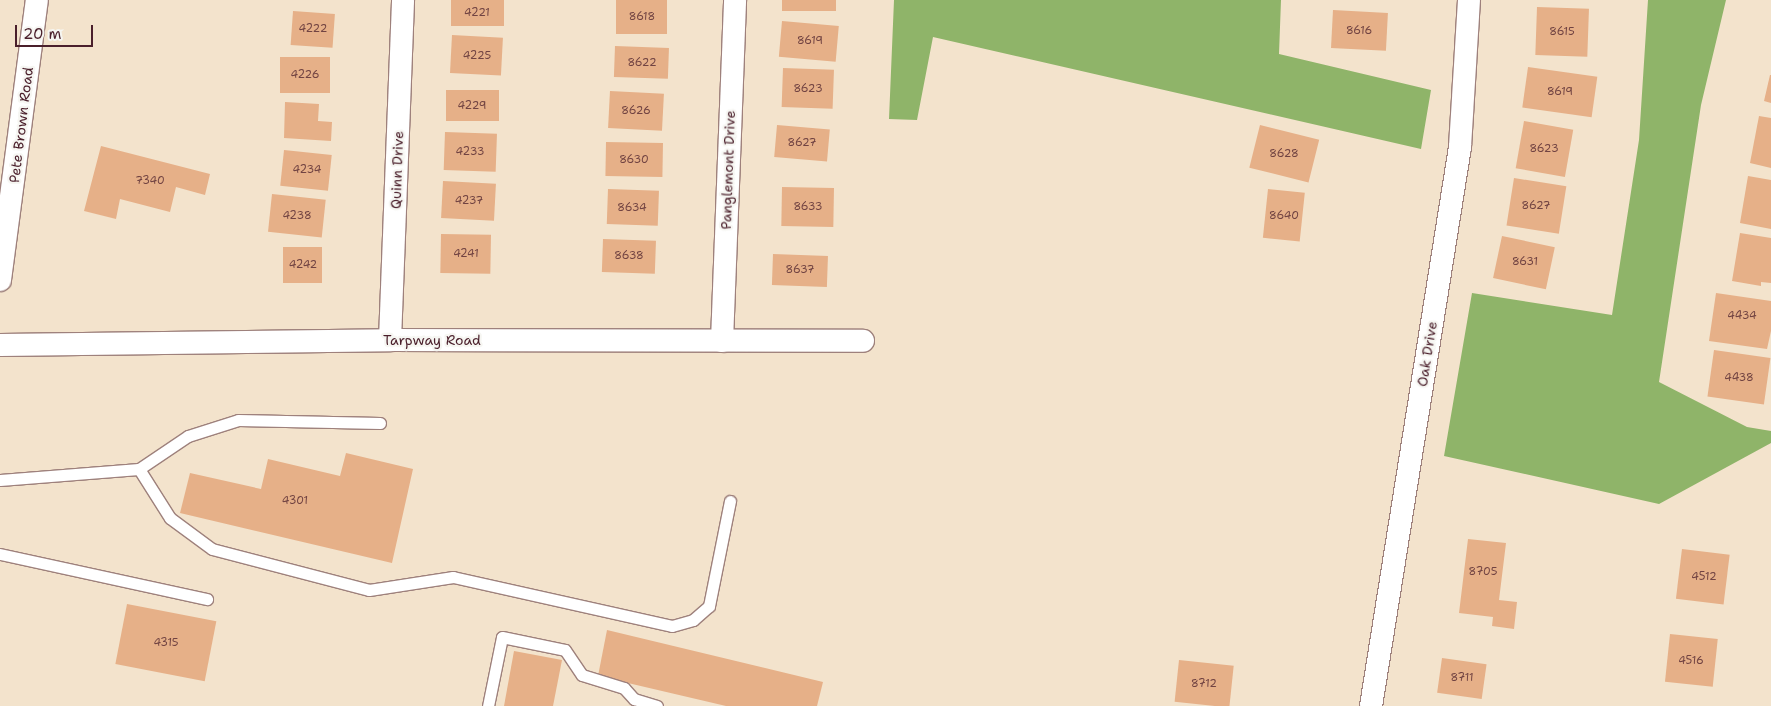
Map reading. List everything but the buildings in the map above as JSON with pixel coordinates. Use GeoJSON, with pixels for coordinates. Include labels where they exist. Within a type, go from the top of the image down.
{"type":"FeatureCollection","features":[{"type":"Feature","properties":{"kind":"street","name":"Pete Brown Road"},"geometry":{"type":"LineString","coordinates":[[0,280],[36,0]]}},
{"type":"Feature","properties":{"kind":"street","name":"Quinn Drive"},"geometry":{"type":"LineString","coordinates":[[390,340],[403,0]]}},
{"type":"Feature","properties":{"kind":"street","name":"Panglemont Drive"},"geometry":{"type":"LineString","coordinates":[[722,341],[735,0]]}},
{"type":"Feature","properties":{"kind":"street","name":"Oak Drive"},"geometry":{"type":"LineString","coordinates":[[1371,706],[1460,147],[1469,0]]}},
{"type":"Feature","properties":{"kind":"street","name":"Tarpway Road"},"geometry":{"type":"LineString","coordinates":[[0,345],[390,340],[863,341]]}},
{"type":"Feature","properties":{"kind":"lane"},"geometry":{"type":"LineString","coordinates":[[0,480],[139,469],[188,436],[238,420],[380,423]]}},
{"type":"Feature","properties":{"kind":"lane"},"geometry":{"type":"LineString","coordinates":[[139,469],[170,518],[212,550],[369,590],[453,577],[672,626],[693,620],[709,606],[730,501]]}},
{"type":"Feature","properties":{"kind":"lane"},"geometry":{"type":"LineString","coordinates":[[0,554],[207,599]]}},
{"type":"Feature","properties":{"kind":"lane"},"geometry":{"type":"LineString","coordinates":[[488,706],[502,637],[565,650],[582,675],[624,688],[634,699],[657,706]]}},
{"type":"Feature","properties":{"kind":"green space"},"geometry":{"type":"Polygon","coordinates":[[[894,0],[1281,0],[1279,54],[1431,90],[1421,149],[933,37],[917,120],[889,119],[894,0]]]}},
{"type":"Feature","properties":{"kind":"green space"},"geometry":{"type":"Polygon","coordinates":[[[1648,0],[1726,0],[1701,105],[1659,382],[1747,427],[1771,431],[1771,443],[1659,504],[1444,456],[1472,293],[1612,315],[1639,140],[1648,0]]]}}]}
